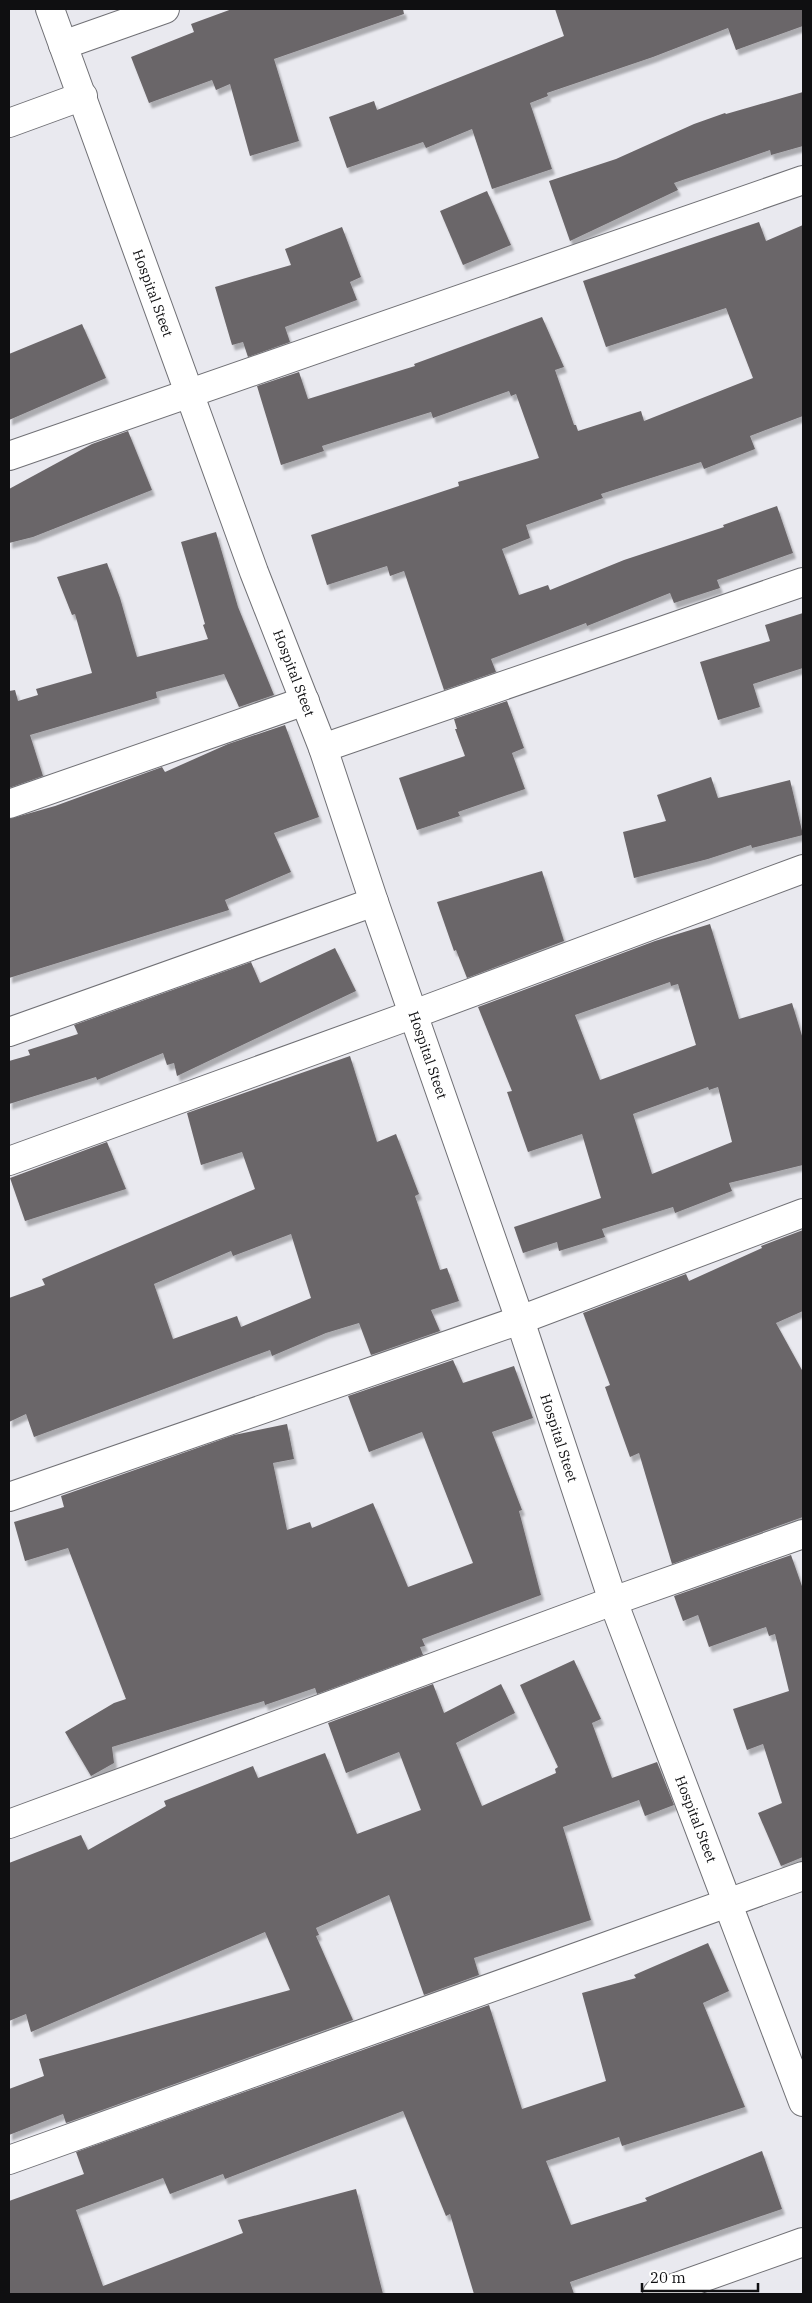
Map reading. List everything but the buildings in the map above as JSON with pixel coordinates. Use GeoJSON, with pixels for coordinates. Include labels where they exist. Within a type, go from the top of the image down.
{"type":"FeatureCollection","features":[{"type":"Feature","properties":{"kind":"street","name":"Hospital Steet"},"geometry":{"type":"LineString","coordinates":[[50,9],[254,572],[323,748],[374,902],[520,1320],[613,1601],[803,2102]]}},
{"type":"Feature","properties":{"kind":"street"},"geometry":{"type":"LineString","coordinates":[[63,45],[165,9]]}},
{"type":"Feature","properties":{"kind":"street"},"geometry":{"type":"LineString","coordinates":[[9,123],[83,96]]}},
{"type":"Feature","properties":{"kind":"street"},"geometry":{"type":"LineString","coordinates":[[9,456],[803,180]]}},
{"type":"Feature","properties":{"kind":"street"},"geometry":{"type":"LineString","coordinates":[[323,748],[803,582]]}},
{"type":"Feature","properties":{"kind":"street"},"geometry":{"type":"LineString","coordinates":[[9,804],[305,701]]}},
{"type":"Feature","properties":{"kind":"street"},"geometry":{"type":"LineString","coordinates":[[9,1161],[414,1014],[803,869]]}},
{"type":"Feature","properties":{"kind":"street"},"geometry":{"type":"LineString","coordinates":[[9,1032],[374,902]]}},
{"type":"Feature","properties":{"kind":"street"},"geometry":{"type":"LineString","coordinates":[[9,1497],[520,1320],[803,1213]]}},
{"type":"Feature","properties":{"kind":"street"},"geometry":{"type":"LineString","coordinates":[[9,1824],[613,1601],[803,1534]]}},
{"type":"Feature","properties":{"kind":"street"},"geometry":{"type":"LineString","coordinates":[[9,2160],[803,1876]]}},
{"type":"Feature","properties":{"kind":"street"},"geometry":{"type":"LineString","coordinates":[[657,2294],[803,2242]]}}]}
